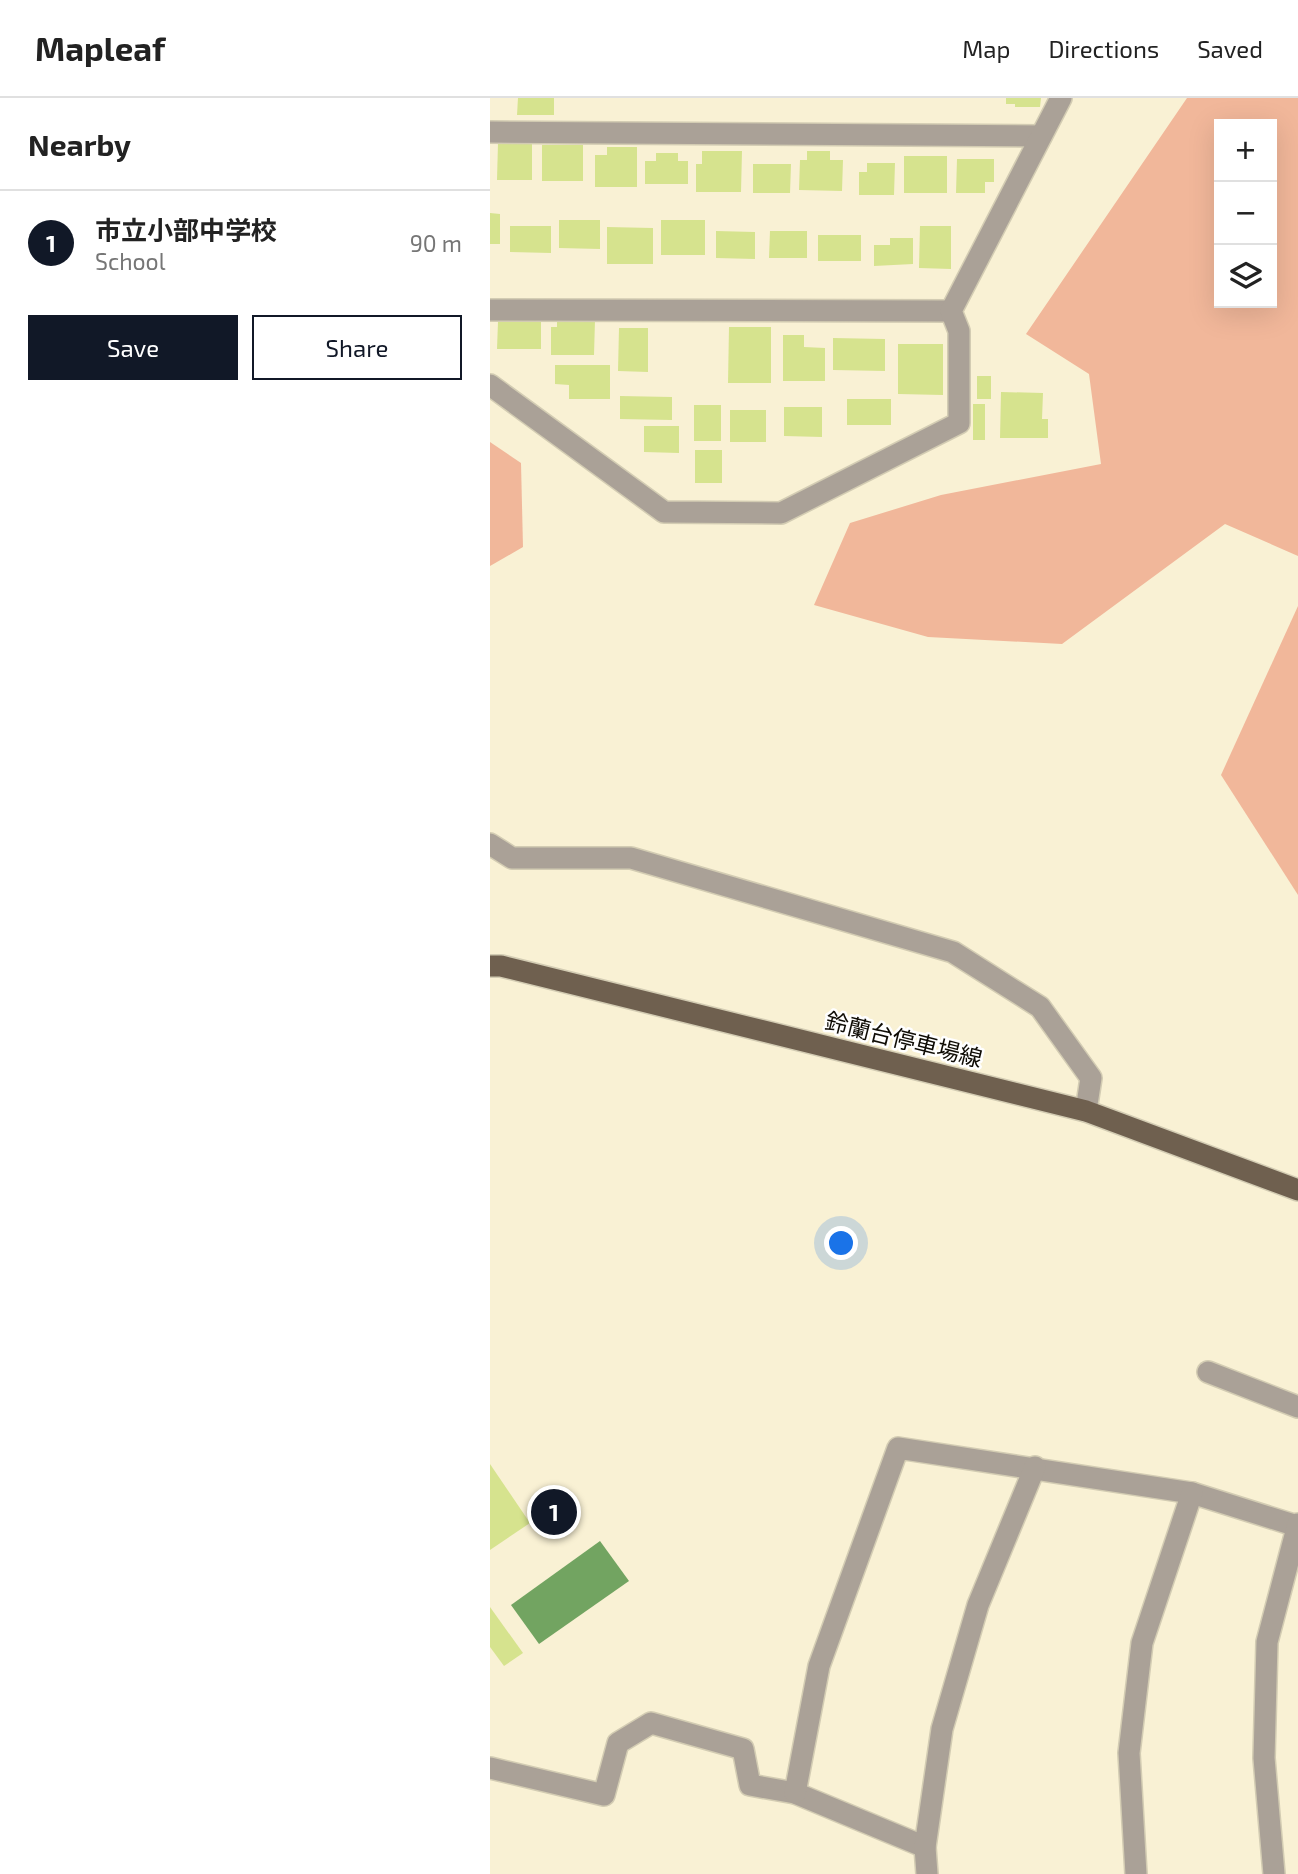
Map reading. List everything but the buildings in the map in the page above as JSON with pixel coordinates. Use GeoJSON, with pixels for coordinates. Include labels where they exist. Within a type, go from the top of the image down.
{"type":"FeatureCollection","features":[{"type":"Feature","properties":{"kind":"main road","name":"鈴蘭台停車場線"},"geometry":{"type":"LineString","coordinates":[[490,966],[1086,1111],[1298,1190]]}},
{"type":"Feature","properties":{"kind":"street"},"geometry":{"type":"LineString","coordinates":[[951,311],[1061,98]]}},
{"type":"Feature","properties":{"kind":"street"},"geometry":{"type":"LineString","coordinates":[[490,132],[1041,136]]}},
{"type":"Feature","properties":{"kind":"street"},"geometry":{"type":"LineString","coordinates":[[490,310],[951,311]]}},
{"type":"Feature","properties":{"kind":"street"},"geometry":{"type":"LineString","coordinates":[[490,385],[664,512],[781,513],[960,423],[960,331],[951,311]]}},
{"type":"Feature","properties":{"kind":"street"},"geometry":{"type":"LineString","coordinates":[[490,844],[512,858],[631,858],[953,952],[1040,1007],[1091,1078],[1086,1111]]}},
{"type":"Feature","properties":{"kind":"street"},"geometry":{"type":"LineString","coordinates":[[1208,1372],[1298,1408]]}},
{"type":"Feature","properties":{"kind":"street"},"geometry":{"type":"LineString","coordinates":[[795,1793],[819,1666],[898,1448],[1192,1493],[1298,1525],[1267,1642],[1264,1758],[1274,1874]]}},
{"type":"Feature","properties":{"kind":"street"},"geometry":{"type":"LineString","coordinates":[[928,1874],[925,1847],[943,1729],[978,1605],[1035,1467]]}},
{"type":"Feature","properties":{"kind":"street"},"geometry":{"type":"LineString","coordinates":[[1136,1874],[1129,1753],[1142,1643],[1192,1493]]}},
{"type":"Feature","properties":{"kind":"street"},"geometry":{"type":"LineString","coordinates":[[490,1768],[604,1795],[618,1743],[651,1723],[743,1749],[750,1785],[795,1793],[925,1847]]}},
{"type":"Feature","properties":{"kind":"shaded area"},"geometry":{"type":"Polygon","coordinates":[[[1187,98],[1298,98],[1298,556],[1225,524],[1062,644],[928,637],[814,605],[850,523],[941,495],[1101,464],[1089,374],[1026,334],[1187,98]]]}},
{"type":"Feature","properties":{"kind":"shaded area"},"geometry":{"type":"Polygon","coordinates":[[[490,442],[521,463],[523,547],[490,566],[490,442]]]}},
{"type":"Feature","properties":{"kind":"shaded area"},"geometry":{"type":"Polygon","coordinates":[[[1298,606],[1298,895],[1221,775],[1298,606]]]}},
{"type":"Feature","properties":{"kind":"shaded area"},"geometry":{"type":"Polygon","coordinates":[[[600,1541],[629,1581],[539,1644],[511,1605],[600,1541]]]}},
{"type":"Feature","properties":{"kind":"place","name":"市立小部中学校"},"geometry":{"type":"Point","coordinates":[554,1512]}}]}
